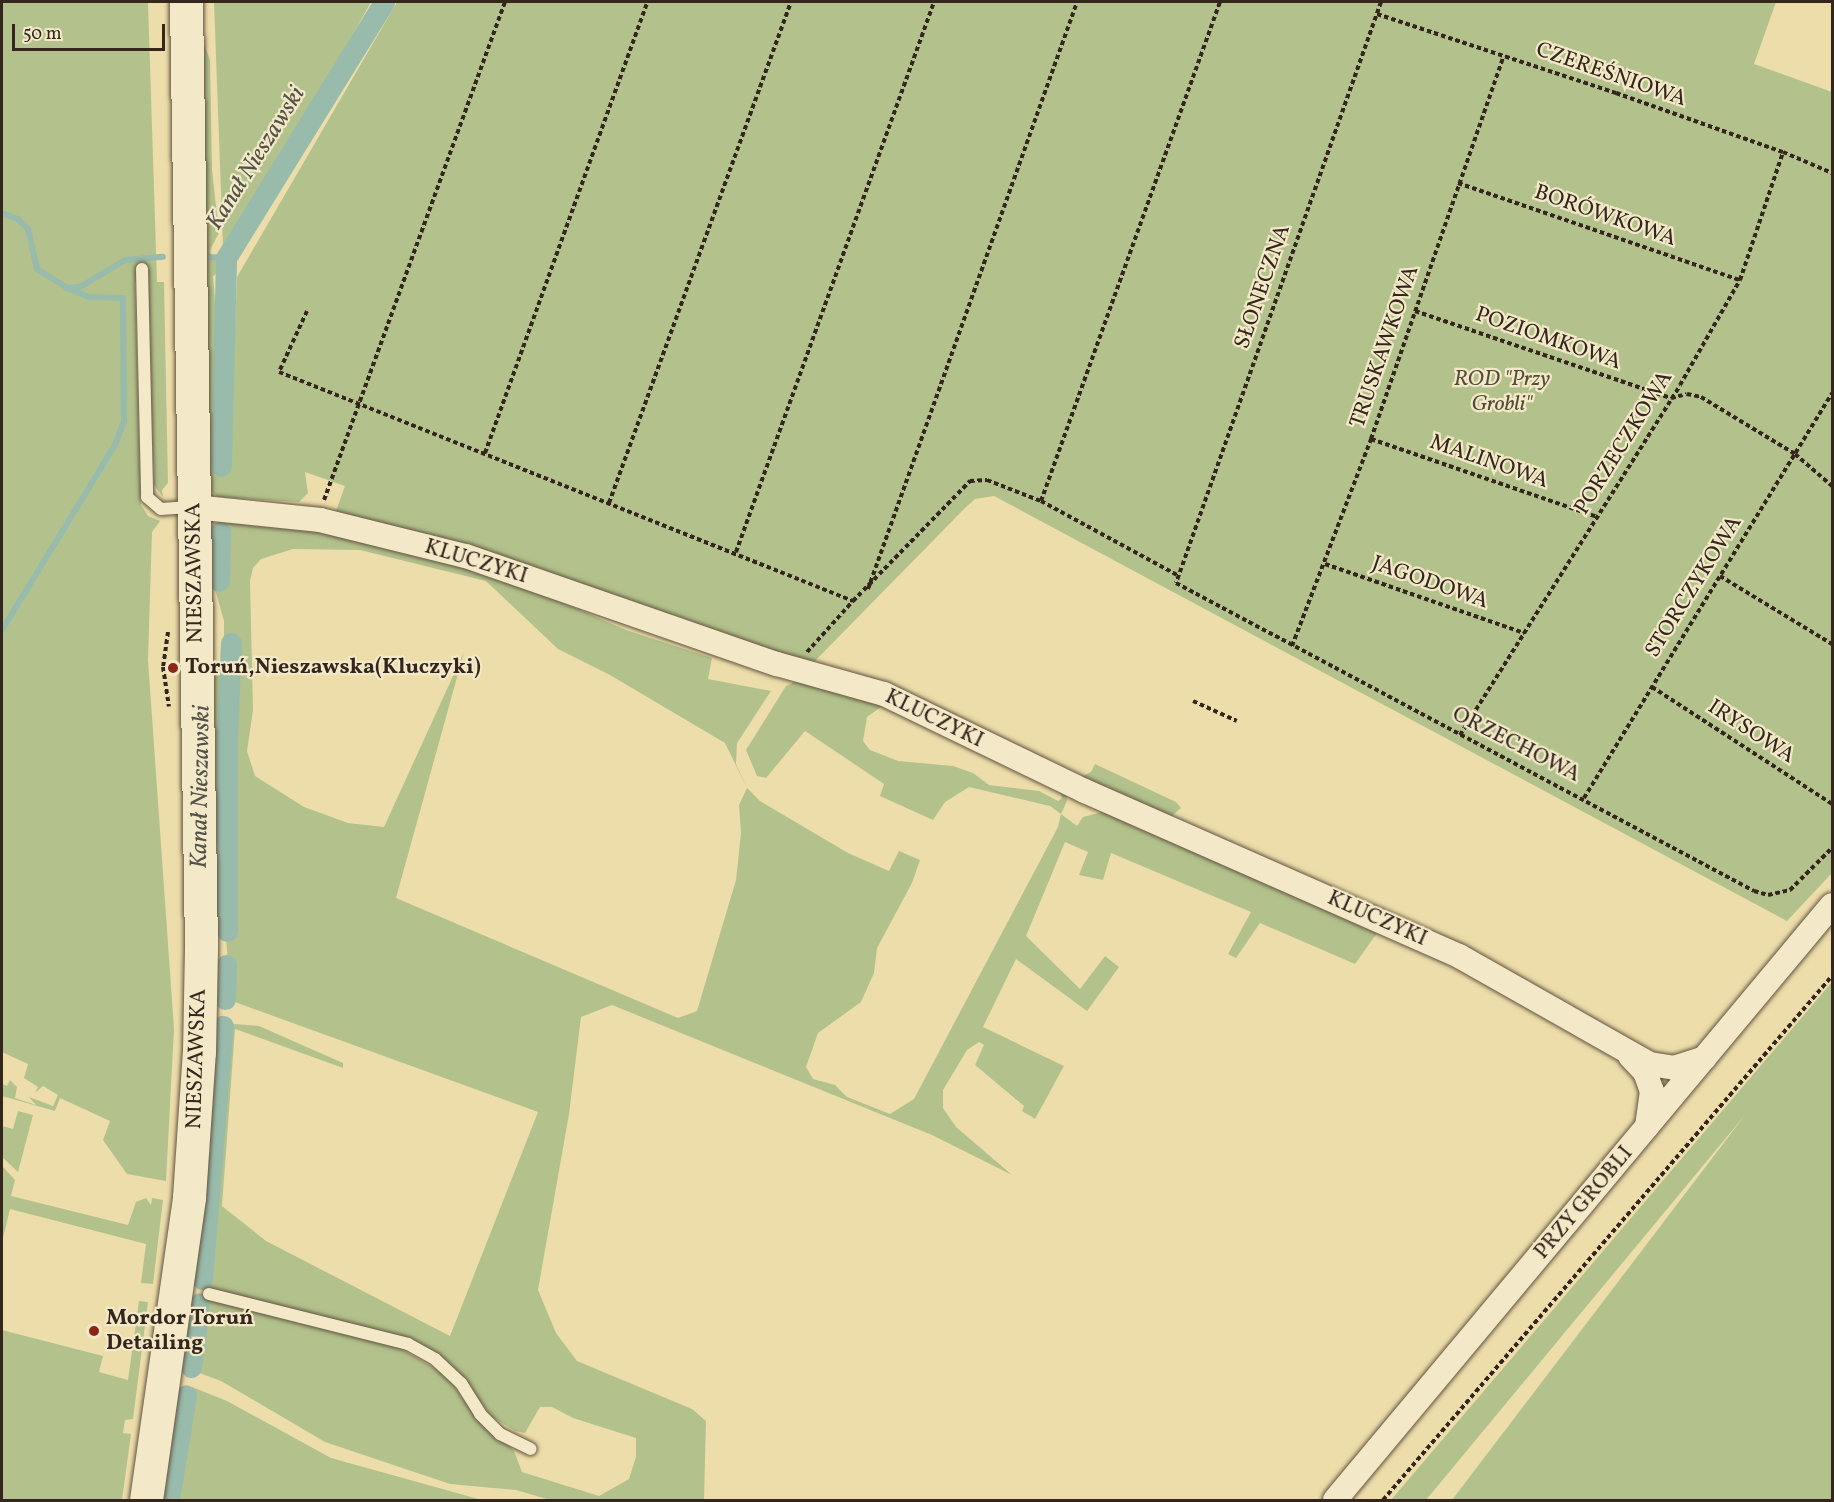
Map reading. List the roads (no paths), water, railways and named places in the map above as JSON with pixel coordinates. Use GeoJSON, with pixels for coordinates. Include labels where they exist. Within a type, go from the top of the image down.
{"type":"FeatureCollection","features":[{"type":"Feature","properties":{"kind":"main road","name":"NIESZAWSKA"},"geometry":{"type":"LineString","coordinates":[[146,1500],[189,1197],[199,1052],[201,947],[186,2]]}},
{"type":"Feature","properties":{"kind":"street","name":"KLUCZYKI"},"geometry":{"type":"LineString","coordinates":[[194,507],[320,520],[466,556],[793,668],[884,694],[1084,791],[1459,956],[1630,1056],[1650,1065],[1674,1068],[1704,1058]]}},
{"type":"Feature","properties":{"kind":"street","name":"PRZY GROBLI"},"geometry":{"type":"LineString","coordinates":[[1335,1500],[1833,905]]}},
{"type":"Feature","properties":{"kind":"street","name":"KLUCZYKI"},"geometry":{"type":"LineString","coordinates":[[1630,1056],[1645,1072],[1652,1091],[1647,1128]]}},
{"type":"Feature","properties":{"kind":"lane"},"geometry":{"type":"LineString","coordinates":[[142,269],[147,497],[161,509],[194,507]]}},
{"type":"Feature","properties":{"kind":"lane"},"geometry":{"type":"LineString","coordinates":[[209,1294],[408,1344],[435,1359],[461,1383],[480,1414],[501,1434],[531,1449]]}},
{"type":"Feature","properties":{"kind":"waterway","name":"Kanał Nieszawski"},"geometry":{"type":"LineString","coordinates":[[221,466],[226,258],[384,2]]}},
{"type":"Feature","properties":{"kind":"waterway"},"geometry":{"type":"LineString","coordinates":[[2,213],[18,219],[28,229],[37,269],[67,288],[80,287],[125,260],[163,257]]}},
{"type":"Feature","properties":{"kind":"waterway"},"geometry":{"type":"LineString","coordinates":[[208,257],[226,258]]}},
{"type":"Feature","properties":{"kind":"waterway"},"geometry":{"type":"LineString","coordinates":[[2,630],[115,445],[124,422],[123,298],[89,297],[67,288]]}},
{"type":"Feature","properties":{"kind":"waterway","name":"Kanał Nieszawski"},"geometry":{"type":"LineString","coordinates":[[219,581],[220,532]]}},
{"type":"Feature","properties":{"kind":"waterway","name":"Kanał Nieszawski"},"geometry":{"type":"LineString","coordinates":[[227,931],[227,737],[231,643]]}},
{"type":"Feature","properties":{"kind":"waterway","name":"Kanał Nieszawski"},"geometry":{"type":"LineString","coordinates":[[225,999],[226,965]]}},
{"type":"Feature","properties":{"kind":"waterway","name":"Kanał Nieszawski"},"geometry":{"type":"LineString","coordinates":[[202,1279],[223,1026]]}},
{"type":"Feature","properties":{"kind":"waterway","name":"Kanał Nieszawski"},"geometry":{"type":"LineString","coordinates":[[191,1367],[199,1304]]}},
{"type":"Feature","properties":{"kind":"waterway","name":"Kanał Nieszawski"},"geometry":{"type":"LineString","coordinates":[[169,1500],[186,1395]]}},
{"type":"Feature","properties":{"kind":"place","name":"Toruń,Nieszawska(Kluczyki)"},"geometry":{"type":"Point","coordinates":[173,668]}},
{"type":"Feature","properties":{"kind":"place","name":"Mordor Toruń Detailing"},"geometry":{"type":"Point","coordinates":[94,1331]}},
{"type":"Feature","properties":{"kind":"park label","name":"ROD \"Przy Grobli\""},"geometry":{"type":"Point","coordinates":[1502,392]}}]}
